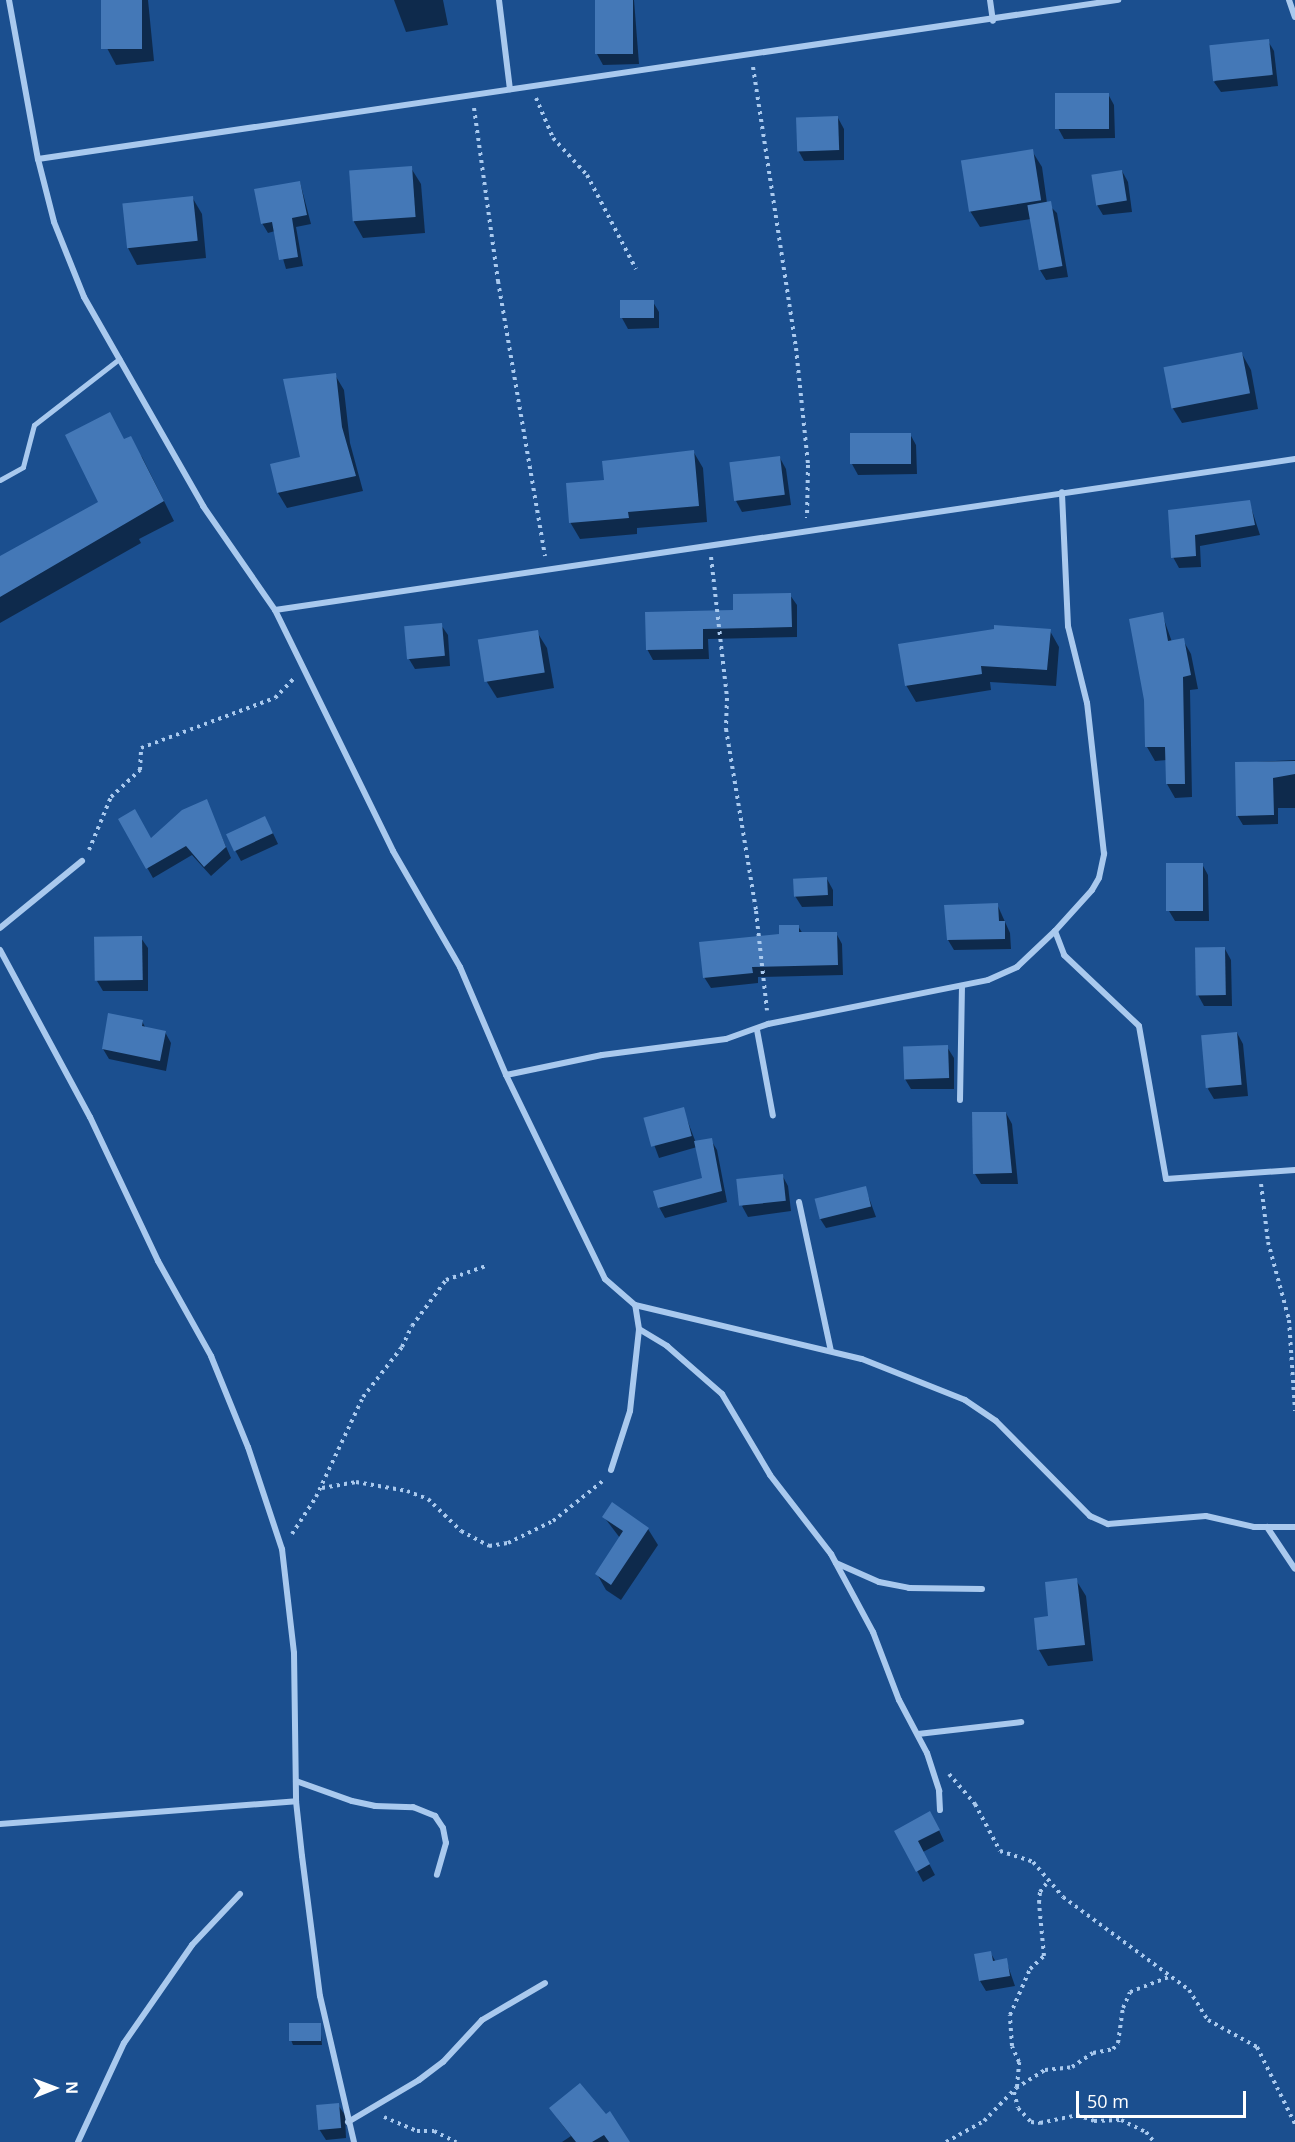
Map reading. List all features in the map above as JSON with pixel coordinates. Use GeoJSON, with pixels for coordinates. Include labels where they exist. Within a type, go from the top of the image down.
{"type":"FeatureCollection","features":[{"type":"Feature","properties":{"kind":"street"},"geometry":{"type":"LineString","coordinates":[[9,0],[38,159],[54,222],[80,286],[203,506],[275,610],[393,851],[460,967],[506,1075],[605,1279],[635,1305],[831,1351],[965,1400],[996,1421],[1090,1516],[1108,1524],[1206,1516],[1267,1527],[1295,1527]]}},
{"type":"Feature","properties":{"kind":"street"},"geometry":{"type":"LineString","coordinates":[[500,0],[510,89]]}},
{"type":"Feature","properties":{"kind":"street"},"geometry":{"type":"LineString","coordinates":[[990,0],[993,21]]}},
{"type":"Feature","properties":{"kind":"street"},"geometry":{"type":"LineString","coordinates":[[38,159],[752,54],[993,21],[1118,0]]}},
{"type":"Feature","properties":{"kind":"street"},"geometry":{"type":"LineString","coordinates":[[1289,0],[1295,17]]}},
{"type":"Feature","properties":{"kind":"street"},"geometry":{"type":"LineString","coordinates":[[275,610],[1295,459]]}},
{"type":"Feature","properties":{"kind":"street"},"geometry":{"type":"LineString","coordinates":[[506,1075],[602,1056],[726,1040],[768,1024],[962,987],[1017,967],[1055,931],[1100,878],[1104,854],[1087,703],[1068,626],[1062,492]]}},
{"type":"Feature","properties":{"kind":"street"},"geometry":{"type":"LineString","coordinates":[[0,928],[82,861]]}},
{"type":"Feature","properties":{"kind":"street"},"geometry":{"type":"LineString","coordinates":[[1055,931],[1064,955],[1139,1026],[1166,1179],[1295,1170]]}},
{"type":"Feature","properties":{"kind":"street"},"geometry":{"type":"LineString","coordinates":[[0,950],[90,1117],[159,1261],[211,1356],[248,1447],[282,1549],[294,1653],[296,1801],[320,1996],[354,2142]]}},
{"type":"Feature","properties":{"kind":"street"},"geometry":{"type":"LineString","coordinates":[[960,1100],[962,987]]}},
{"type":"Feature","properties":{"kind":"street"},"geometry":{"type":"LineString","coordinates":[[757,1030],[773,1116]]}},
{"type":"Feature","properties":{"kind":"street"},"geometry":{"type":"LineString","coordinates":[[799,1202],[831,1351]]}},
{"type":"Feature","properties":{"kind":"street"},"geometry":{"type":"LineString","coordinates":[[611,1470],[630,1411],[639,1329],[635,1305]]}},
{"type":"Feature","properties":{"kind":"street"},"geometry":{"type":"LineString","coordinates":[[639,1329],[667,1346],[723,1394],[770,1475],[836,1562],[873,1632],[899,1700],[927,1753],[939,1791],[940,1810]]}},
{"type":"Feature","properties":{"kind":"street"},"geometry":{"type":"LineString","coordinates":[[1267,1527],[1295,1569]]}},
{"type":"Feature","properties":{"kind":"street"},"geometry":{"type":"LineString","coordinates":[[836,1562],[879,1582],[909,1588],[982,1589]]}},
{"type":"Feature","properties":{"kind":"street"},"geometry":{"type":"LineString","coordinates":[[918,1734],[1021,1722]]}},
{"type":"Feature","properties":{"kind":"street"},"geometry":{"type":"LineString","coordinates":[[296,1781],[352,1801],[375,1806],[413,1807],[435,1816],[443,1828],[446,1843],[437,1875]]}},
{"type":"Feature","properties":{"kind":"street"},"geometry":{"type":"LineString","coordinates":[[0,1824],[296,1801]]}},
{"type":"Feature","properties":{"kind":"street"},"geometry":{"type":"LineString","coordinates":[[78,2142],[124,2043],[192,1945],[240,1894]]}},
{"type":"Feature","properties":{"kind":"street"},"geometry":{"type":"LineString","coordinates":[[348,2122],[364,2109],[419,2080],[443,2062],[482,2020],[545,1983]]}},
{"type":"Feature","properties":{"kind":"lane"},"geometry":{"type":"LineString","coordinates":[[0,480],[23,467],[34,425],[119,359]]}},
{"type":"Feature","properties":{"kind":"path"},"geometry":{"type":"LineString","coordinates":[[752,54],[803,408],[808,465],[807,530]]}},
{"type":"Feature","properties":{"kind":"path"},"geometry":{"type":"LineString","coordinates":[[532,86],[553,138],[587,175],[636,268]]}},
{"type":"Feature","properties":{"kind":"path"},"geometry":{"type":"LineString","coordinates":[[472,95],[498,281],[547,568]]}},
{"type":"Feature","properties":{"kind":"path"},"geometry":{"type":"LineString","coordinates":[[709,544],[727,698],[726,729],[754,900],[768,1024]]}},
{"type":"Feature","properties":{"kind":"path"},"geometry":{"type":"LineString","coordinates":[[82,861],[111,797],[134,780],[140,770],[141,748],[275,698],[303,669]]}},
{"type":"Feature","properties":{"kind":"path"},"geometry":{"type":"LineString","coordinates":[[1260,1172],[1268,1242],[1288,1320],[1295,1411]]}},
{"type":"Feature","properties":{"kind":"path"},"geometry":{"type":"LineString","coordinates":[[282,1549],[321,1488],[363,1397],[402,1347],[412,1326],[446,1280],[486,1266]]}},
{"type":"Feature","properties":{"kind":"path"},"geometry":{"type":"LineString","coordinates":[[321,1488],[356,1482],[428,1498],[461,1531],[489,1546],[508,1543],[553,1521],[600,1487],[611,1470]]}},
{"type":"Feature","properties":{"kind":"path"},"geometry":{"type":"LineString","coordinates":[[927,1753],[960,1784],[1000,1851],[1034,1862],[1077,1908],[1146,1960],[1172,1975],[1189,1990],[1208,2019],[1257,2047],[1295,2124]]}},
{"type":"Feature","properties":{"kind":"path"},"geometry":{"type":"LineString","coordinates":[[1050,1880],[1040,1892],[1039,1903],[1044,1956],[1030,1969],[1010,2016],[1012,2046],[1020,2072],[1015,2090],[1018,2108],[1031,2122],[1077,2115],[1094,2121],[1122,2120],[1146,2132],[1154,2142]]}},
{"type":"Feature","properties":{"kind":"path"},"geometry":{"type":"LineString","coordinates":[[946,2142],[984,2121],[1015,2090],[1045,2070],[1072,2067],[1093,2053],[1113,2049],[1118,2043],[1123,2008],[1130,1992],[1172,1975]]}},
{"type":"Feature","properties":{"kind":"path"},"geometry":{"type":"LineString","coordinates":[[364,2109],[417,2131],[434,2130],[456,2142]]}},
{"type":"Feature","properties":{"kind":"building"},"geometry":{"type":"Polygon","coordinates":[[[101,0],[142,0],[142,49],[101,49],[101,0]]]}},
{"type":"Feature","properties":{"kind":"building"},"geometry":{"type":"Polygon","coordinates":[[[595,0],[633,0],[633,54],[595,54],[595,0]]]}},
{"type":"Feature","properties":{"kind":"building"},"geometry":{"type":"Polygon","coordinates":[[[1269,39],[1273,75],[1213,81],[1209,45],[1269,39]]]}},
{"type":"Feature","properties":{"kind":"building"},"geometry":{"type":"Polygon","coordinates":[[[1055,93],[1109,93],[1109,129],[1055,129],[1055,93]]]}},
{"type":"Feature","properties":{"kind":"building"},"geometry":{"type":"Polygon","coordinates":[[[838,116],[839,150],[797,151],[796,117],[838,116]]]}},
{"type":"Feature","properties":{"kind":"building"},"geometry":{"type":"Polygon","coordinates":[[[1033,149],[1041,200],[969,212],[961,160],[1033,149]]]}},
{"type":"Feature","properties":{"kind":"building"},"geometry":{"type":"Polygon","coordinates":[[[412,166],[416,217],[353,221],[349,170],[412,166]]]}},
{"type":"Feature","properties":{"kind":"building"},"geometry":{"type":"Polygon","coordinates":[[[1122,170],[1127,201],[1096,205],[1091,175],[1122,170]]]}},
{"type":"Feature","properties":{"kind":"building"},"geometry":{"type":"Polygon","coordinates":[[[300,181],[307,215],[292,218],[298,257],[279,260],[272,222],[261,224],[254,189],[300,181]]]}},
{"type":"Feature","properties":{"kind":"building"},"geometry":{"type":"Polygon","coordinates":[[[193,196],[198,241],[127,248],[122,203],[193,196]]]}},
{"type":"Feature","properties":{"kind":"building"},"geometry":{"type":"Polygon","coordinates":[[[1051,201],[1062,266],[1039,270],[1027,205],[1051,201]]]}},
{"type":"Feature","properties":{"kind":"building"},"geometry":{"type":"Polygon","coordinates":[[[620,300],[654,300],[654,318],[620,318],[620,300]]]}},
{"type":"Feature","properties":{"kind":"building"},"geometry":{"type":"Polygon","coordinates":[[[1242,352],[1250,393],[1171,408],[1163,367],[1242,352]]]}},
{"type":"Feature","properties":{"kind":"building"},"geometry":{"type":"Polygon","coordinates":[[[336,373],[342,427],[356,476],[277,493],[270,464],[300,457],[283,379],[336,373]]]}},
{"type":"Feature","properties":{"kind":"building"},"geometry":{"type":"Polygon","coordinates":[[[110,412],[124,439],[131,436],[164,501],[0,597],[0,556],[98,502],[65,435],[110,412]]]}},
{"type":"Feature","properties":{"kind":"building"},"geometry":{"type":"Polygon","coordinates":[[[850,433],[911,433],[911,464],[850,464],[850,433]]]}},
{"type":"Feature","properties":{"kind":"building"},"geometry":{"type":"Polygon","coordinates":[[[694,450],[699,506],[628,512],[629,518],[569,523],[566,483],[604,480],[602,461],[694,450]]]}},
{"type":"Feature","properties":{"kind":"building"},"geometry":{"type":"Polygon","coordinates":[[[780,456],[785,495],[734,501],[729,462],[780,456]]]}},
{"type":"Feature","properties":{"kind":"building"},"geometry":{"type":"Polygon","coordinates":[[[1250,500],[1255,525],[1195,535],[1196,556],[1171,558],[1168,510],[1250,500]]]}},
{"type":"Feature","properties":{"kind":"building"},"geometry":{"type":"Polygon","coordinates":[[[791,593],[792,627],[703,629],[703,649],[646,650],[645,612],[733,610],[733,594],[791,593]]]}},
{"type":"Feature","properties":{"kind":"building"},"geometry":{"type":"Polygon","coordinates":[[[1163,612],[1168,641],[1184,638],[1191,675],[1183,677],[1185,784],[1166,784],[1165,747],[1145,747],[1144,700],[1129,619],[1163,612]]]}},
{"type":"Feature","properties":{"kind":"building"},"geometry":{"type":"Polygon","coordinates":[[[442,623],[445,656],[407,659],[404,626],[442,623]]]}},
{"type":"Feature","properties":{"kind":"building"},"geometry":{"type":"Polygon","coordinates":[[[994,625],[1051,629],[1047,670],[981,666],[982,674],[905,686],[898,644],[994,629],[994,625]]]}},
{"type":"Feature","properties":{"kind":"building"},"geometry":{"type":"Polygon","coordinates":[[[538,630],[545,672],[484,682],[478,640],[538,630]]]}},
{"type":"Feature","properties":{"kind":"building"},"geometry":{"type":"Polygon","coordinates":[[[1295,761],[1295,774],[1273,778],[1274,815],[1236,816],[1235,762],[1295,761]]]}},
{"type":"Feature","properties":{"kind":"building"},"geometry":{"type":"Polygon","coordinates":[[[207,799],[226,847],[204,867],[186,846],[146,869],[118,819],[135,809],[151,838],[182,810],[207,799]]]}},
{"type":"Feature","properties":{"kind":"building"},"geometry":{"type":"Polygon","coordinates":[[[265,816],[273,833],[234,851],[226,834],[265,816]]]}},
{"type":"Feature","properties":{"kind":"building"},"geometry":{"type":"Polygon","coordinates":[[[1166,863],[1203,863],[1203,911],[1166,911],[1166,863]]]}},
{"type":"Feature","properties":{"kind":"building"},"geometry":{"type":"Polygon","coordinates":[[[827,877],[828,895],[794,897],[793,879],[827,877]]]}},
{"type":"Feature","properties":{"kind":"building"},"geometry":{"type":"Polygon","coordinates":[[[998,903],[999,921],[1005,921],[1005,939],[947,940],[944,905],[998,903]]]}},
{"type":"Feature","properties":{"kind":"building"},"geometry":{"type":"Polygon","coordinates":[[[779,925],[799,925],[799,932],[837,932],[838,965],[752,967],[753,973],[703,978],[699,942],[779,934],[779,925]]]}},
{"type":"Feature","properties":{"kind":"building"},"geometry":{"type":"Polygon","coordinates":[[[142,936],[143,980],[95,981],[94,937],[142,936]]]}},
{"type":"Feature","properties":{"kind":"building"},"geometry":{"type":"Polygon","coordinates":[[[1225,947],[1226,995],[1196,996],[1195,948],[1225,947]]]}},
{"type":"Feature","properties":{"kind":"building"},"geometry":{"type":"Polygon","coordinates":[[[108,1013],[143,1020],[142,1026],[166,1031],[160,1061],[102,1049],[108,1013]]]}},
{"type":"Feature","properties":{"kind":"building"},"geometry":{"type":"Polygon","coordinates":[[[1237,1032],[1242,1085],[1206,1088],[1201,1035],[1237,1032]]]}},
{"type":"Feature","properties":{"kind":"building"},"geometry":{"type":"Polygon","coordinates":[[[948,1045],[949,1078],[904,1080],[903,1047],[948,1045]]]}},
{"type":"Feature","properties":{"kind":"building"},"geometry":{"type":"Polygon","coordinates":[[[684,1107],[692,1136],[651,1147],[643,1118],[684,1107]]]}},
{"type":"Feature","properties":{"kind":"building"},"geometry":{"type":"Polygon","coordinates":[[[972,1112],[1006,1112],[1012,1173],[973,1174],[972,1112]]]}},
{"type":"Feature","properties":{"kind":"building"},"geometry":{"type":"Polygon","coordinates":[[[712,1138],[722,1191],[658,1208],[653,1191],[702,1178],[694,1141],[712,1138]]]}},
{"type":"Feature","properties":{"kind":"building"},"geometry":{"type":"Polygon","coordinates":[[[783,1174],[786,1201],[739,1206],[736,1179],[783,1174]]]}},
{"type":"Feature","properties":{"kind":"building"},"geometry":{"type":"Polygon","coordinates":[[[866,1186],[871,1206],[820,1219],[815,1199],[866,1186]]]}},
{"type":"Feature","properties":{"kind":"building"},"geometry":{"type":"Polygon","coordinates":[[[612,1502],[649,1528],[611,1585],[595,1574],[623,1531],[602,1517],[612,1502]]]}},
{"type":"Feature","properties":{"kind":"building"},"geometry":{"type":"Polygon","coordinates":[[[1077,1578],[1085,1645],[1037,1650],[1034,1618],[1048,1616],[1045,1582],[1077,1578]]]}},
{"type":"Feature","properties":{"kind":"building"},"geometry":{"type":"Polygon","coordinates":[[[930,1811],[940,1830],[918,1841],[930,1864],[916,1872],[894,1831],[930,1811]]]}},
{"type":"Feature","properties":{"kind":"building"},"geometry":{"type":"Polygon","coordinates":[[[991,1951],[993,1961],[1007,1958],[1010,1976],[979,1981],[974,1954],[991,1951]]]}},
{"type":"Feature","properties":{"kind":"building"},"geometry":{"type":"Polygon","coordinates":[[[289,2023],[321,2023],[321,2041],[289,2041],[289,2023]]]}},
{"type":"Feature","properties":{"kind":"building"},"geometry":{"type":"Polygon","coordinates":[[[580,2083],[606,2114],[610,2111],[630,2142],[609,2142],[604,2135],[592,2142],[576,2142],[549,2108],[580,2083]]]}},
{"type":"Feature","properties":{"kind":"building"},"geometry":{"type":"Polygon","coordinates":[[[339,2103],[341,2128],[318,2130],[316,2105],[339,2103]]]}}]}
